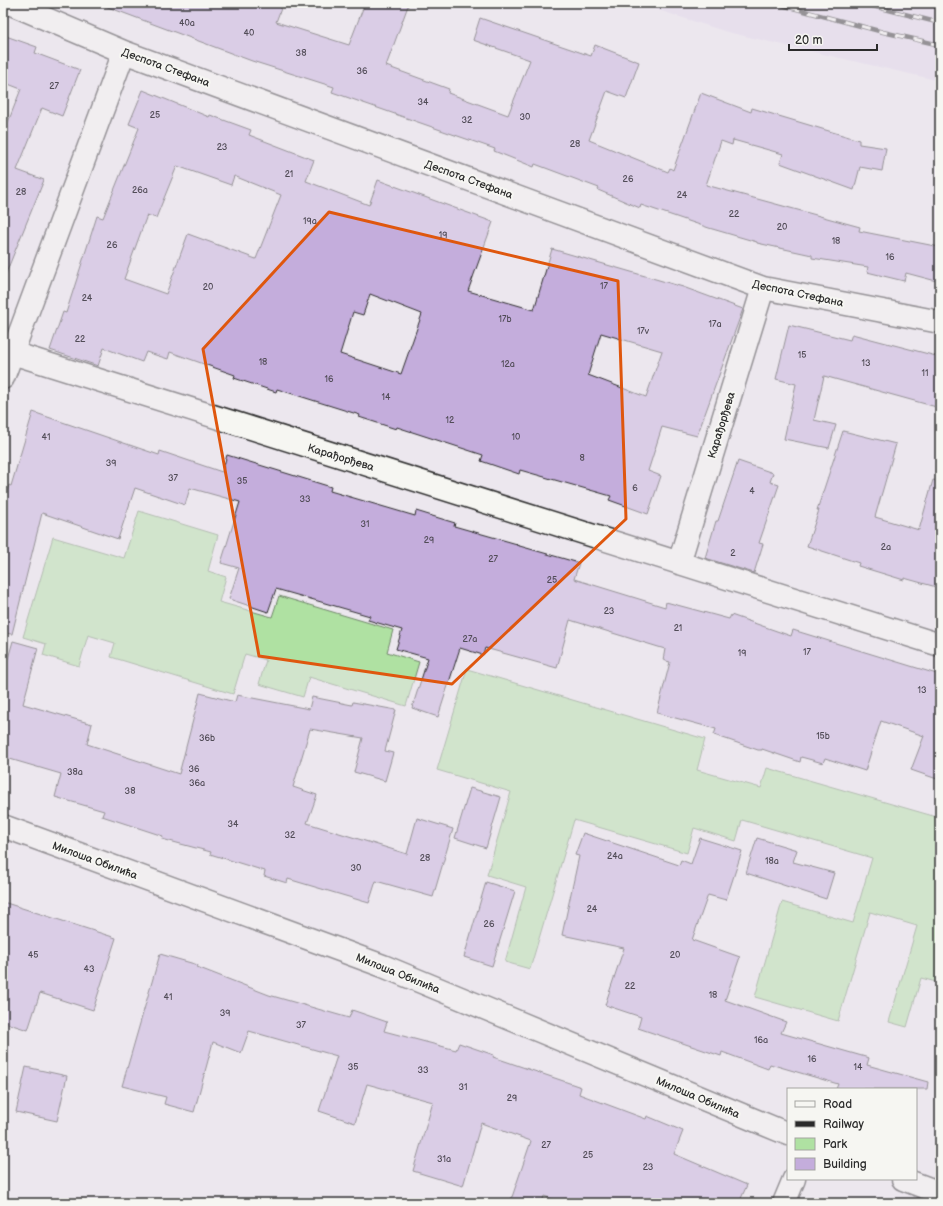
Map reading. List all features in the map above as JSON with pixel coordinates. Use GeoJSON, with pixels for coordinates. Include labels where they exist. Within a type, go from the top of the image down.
{"type":"FeatureCollection","features":[{"type":"Feature","properties":{"kind":"street","name":"Деспота Стефана"},"geometry":{"type":"LineString","coordinates":[[9,3],[124,52],[763,288],[940,322]]}},
{"type":"Feature","properties":{"kind":"street"},"geometry":{"type":"LineString","coordinates":[[3,378],[7,352],[124,52]]}},
{"type":"Feature","properties":{"kind":"street","name":"Карађорђева"},"geometry":{"type":"LineString","coordinates":[[679,563],[763,288]]}},
{"type":"Feature","properties":{"kind":"street","name":"Карађорђева"},"geometry":{"type":"LineString","coordinates":[[7,352],[940,645]]}},
{"type":"Feature","properties":{"kind":"street","name":"Милоша Обилића"},"geometry":{"type":"LineString","coordinates":[[3,826],[383,966],[787,1134]]}},
{"type":"Feature","properties":{"kind":"street"},"geometry":{"type":"LineString","coordinates":[[784,1203],[794,1180]]}},
{"type":"Feature","properties":{"kind":"street"},"geometry":{"type":"LineString","coordinates":[[906,1180],[940,1193]]}},
{"type":"Feature","properties":{"kind":"highlighted area"},"geometry":{"type":"Polygon","coordinates":[[[329,212],[618,281],[626,519],[452,684],[259,656],[203,349],[329,212]]]}},
{"type":"Feature","properties":{"kind":"shaded area"},"geometry":{"type":"Polygon","coordinates":[[[636,3],[940,3],[940,81],[727,32],[636,3]]]}},
{"type":"Feature","properties":{"kind":"green space"},"geometry":{"type":"Polygon","coordinates":[[[139,511],[218,535],[208,571],[226,577],[219,602],[272,617],[279,596],[393,630],[387,652],[419,662],[406,706],[309,677],[303,697],[259,684],[266,660],[245,654],[233,694],[111,657],[115,643],[88,635],[79,666],[43,655],[46,644],[23,637],[53,537],[124,558],[139,511]]]}},
{"type":"Feature","properties":{"kind":"green space"},"geometry":{"type":"Polygon","coordinates":[[[467,669],[705,739],[697,770],[761,788],[767,768],[940,818],[940,983],[921,978],[907,1027],[889,1022],[917,926],[870,912],[838,1021],[755,997],[782,902],[853,923],[872,858],[742,820],[736,841],[694,828],[687,853],[574,820],[530,969],[505,962],[526,887],[487,875],[511,792],[437,770],[467,669]]]}},
{"type":"Feature","properties":{"kind":"building"},"geometry":{"type":"Polygon","coordinates":[[[105,3],[283,3],[276,22],[349,45],[365,3],[409,3],[386,66],[449,89],[448,93],[508,115],[530,60],[473,40],[480,18],[591,56],[595,45],[639,62],[626,98],[607,91],[589,140],[668,172],[670,168],[673,170],[701,93],[751,112],[752,108],[859,140],[859,144],[886,148],[882,171],[860,167],[854,190],[780,163],[783,154],[733,140],[732,145],[721,141],[706,185],[860,227],[859,231],[940,247],[940,282],[906,273],[904,281],[867,272],[868,267],[812,258],[812,255],[757,243],[641,205],[640,208],[598,190],[599,188],[535,164],[534,167],[494,151],[495,149],[332,92],[334,87],[252,61],[105,6],[105,3]]]}},
{"type":"Feature","properties":{"kind":"building"},"geometry":{"type":"Polygon","coordinates":[[[3,35],[37,47],[35,53],[80,70],[62,116],[42,108],[17,170],[44,180],[4,278],[3,135],[21,89],[3,82],[3,35]]]}},
{"type":"Feature","properties":{"kind":"building"},"geometry":{"type":"Polygon","coordinates":[[[143,90],[209,117],[210,115],[251,130],[249,135],[314,160],[306,181],[369,205],[378,180],[493,222],[468,291],[534,310],[552,249],[683,287],[743,309],[697,436],[662,427],[648,471],[661,476],[648,514],[609,500],[611,496],[520,470],[519,474],[481,461],[483,455],[397,427],[396,429],[359,417],[360,415],[277,389],[276,392],[234,378],[235,375],[170,352],[168,359],[146,352],[142,362],[104,348],[98,366],[50,350],[63,312],[66,313],[97,216],[103,218],[139,128],[129,124],[143,90]],[[177,166],[156,218],[147,215],[124,279],[166,294],[188,234],[256,259],[281,195],[234,176],[231,185],[177,166]],[[370,294],[363,315],[353,312],[340,354],[401,374],[422,314],[370,294]],[[601,333],[588,375],[646,397],[662,351],[601,333]]]}},
{"type":"Feature","properties":{"kind":"building"},"geometry":{"type":"Polygon","coordinates":[[[789,325],[850,340],[852,334],[940,357],[940,408],[824,376],[814,420],[836,425],[829,448],[784,439],[796,384],[776,379],[789,325]]]}},
{"type":"Feature","properties":{"kind":"building"},"geometry":{"type":"Polygon","coordinates":[[[33,412],[159,455],[160,451],[222,472],[227,455],[331,487],[330,491],[415,516],[416,511],[455,523],[454,526],[579,563],[574,579],[665,607],[666,602],[729,619],[731,615],[791,636],[793,630],[940,675],[940,780],[911,770],[924,736],[881,721],[865,771],[825,758],[823,763],[801,757],[800,762],[714,735],[716,729],[657,713],[670,662],[663,660],[665,649],[570,620],[557,668],[485,648],[483,655],[460,648],[438,717],[412,708],[428,658],[396,649],[402,630],[368,620],[370,616],[276,589],[268,612],[229,599],[239,568],[221,563],[240,502],[190,488],[185,505],[135,488],[118,539],[42,513],[12,634],[3,633],[3,504],[9,485],[11,486],[33,412]]]}},
{"type":"Feature","properties":{"kind":"building"},"geometry":{"type":"Polygon","coordinates":[[[843,431],[896,444],[875,517],[919,530],[933,480],[940,481],[940,588],[904,578],[904,580],[858,566],[859,563],[807,546],[819,510],[817,510],[843,431]]]}},
{"type":"Feature","properties":{"kind":"building"},"geometry":{"type":"Polygon","coordinates":[[[738,461],[773,473],[770,482],[779,485],[759,543],[763,544],[754,573],[705,558],[716,521],[718,521],[738,461]]]}},
{"type":"Feature","properties":{"kind":"building"},"geometry":{"type":"Polygon","coordinates":[[[13,641],[38,648],[23,704],[92,724],[87,744],[179,774],[200,693],[235,702],[237,695],[309,709],[312,697],[352,705],[353,702],[396,710],[385,751],[393,753],[385,781],[354,772],[363,738],[310,729],[293,787],[317,795],[307,823],[407,854],[417,818],[453,829],[433,897],[376,881],[369,903],[288,879],[287,883],[264,876],[265,871],[210,854],[211,852],[162,839],[163,836],[102,816],[104,811],[55,797],[61,774],[3,757],[3,676],[13,641]]]}},
{"type":"Feature","properties":{"kind":"building"},"geometry":{"type":"Polygon","coordinates":[[[470,788],[501,797],[486,848],[455,838],[470,788]]]}},
{"type":"Feature","properties":{"kind":"building"},"geometry":{"type":"Polygon","coordinates":[[[583,833],[679,865],[681,860],[691,864],[700,838],[742,851],[726,900],[708,895],[692,940],[740,957],[725,1000],[786,1022],[781,1033],[869,1058],[867,1065],[928,1082],[927,1089],[836,1088],[838,1084],[770,1064],[768,1069],[722,1052],[721,1056],[638,1028],[641,1017],[605,1005],[624,948],[562,935],[579,856],[575,855],[583,833]]]}},
{"type":"Feature","properties":{"kind":"building"},"geometry":{"type":"Polygon","coordinates":[[[757,838],[797,850],[793,862],[834,873],[826,899],[746,873],[757,838]]]}},
{"type":"Feature","properties":{"kind":"building"},"geometry":{"type":"Polygon","coordinates":[[[486,882],[515,891],[492,966],[464,957],[486,882]]]}},
{"type":"Feature","properties":{"kind":"building"},"geometry":{"type":"Polygon","coordinates":[[[3,902],[116,938],[93,1010],[40,993],[28,1030],[3,1022],[3,902]]]}},
{"type":"Feature","properties":{"kind":"building"},"geometry":{"type":"Polygon","coordinates":[[[160,954],[198,965],[197,967],[269,995],[349,1018],[352,1010],[387,1022],[384,1031],[456,1050],[459,1043],[494,1055],[493,1057],[581,1087],[579,1094],[646,1119],[647,1116],[683,1131],[674,1154],[747,1185],[739,1203],[563,1203],[544,1196],[542,1203],[510,1203],[531,1141],[481,1123],[463,1186],[413,1171],[433,1102],[367,1084],[355,1123],[319,1111],[337,1056],[249,1031],[241,1053],[213,1042],[194,1112],[164,1104],[166,1097],[122,1086],[160,954]]]}},
{"type":"Feature","properties":{"kind":"building"},"geometry":{"type":"Polygon","coordinates":[[[26,1067],[67,1076],[57,1121],[16,1112],[26,1067]]]}},
{"type":"Feature","properties":{"kind":"railway"},"geometry":{"type":"LineString","coordinates":[[774,3],[883,32],[940,45]]}},
{"type":"Feature","properties":{"kind":"railway"},"geometry":{"type":"LineString","coordinates":[[861,3],[940,23]]}}]}
